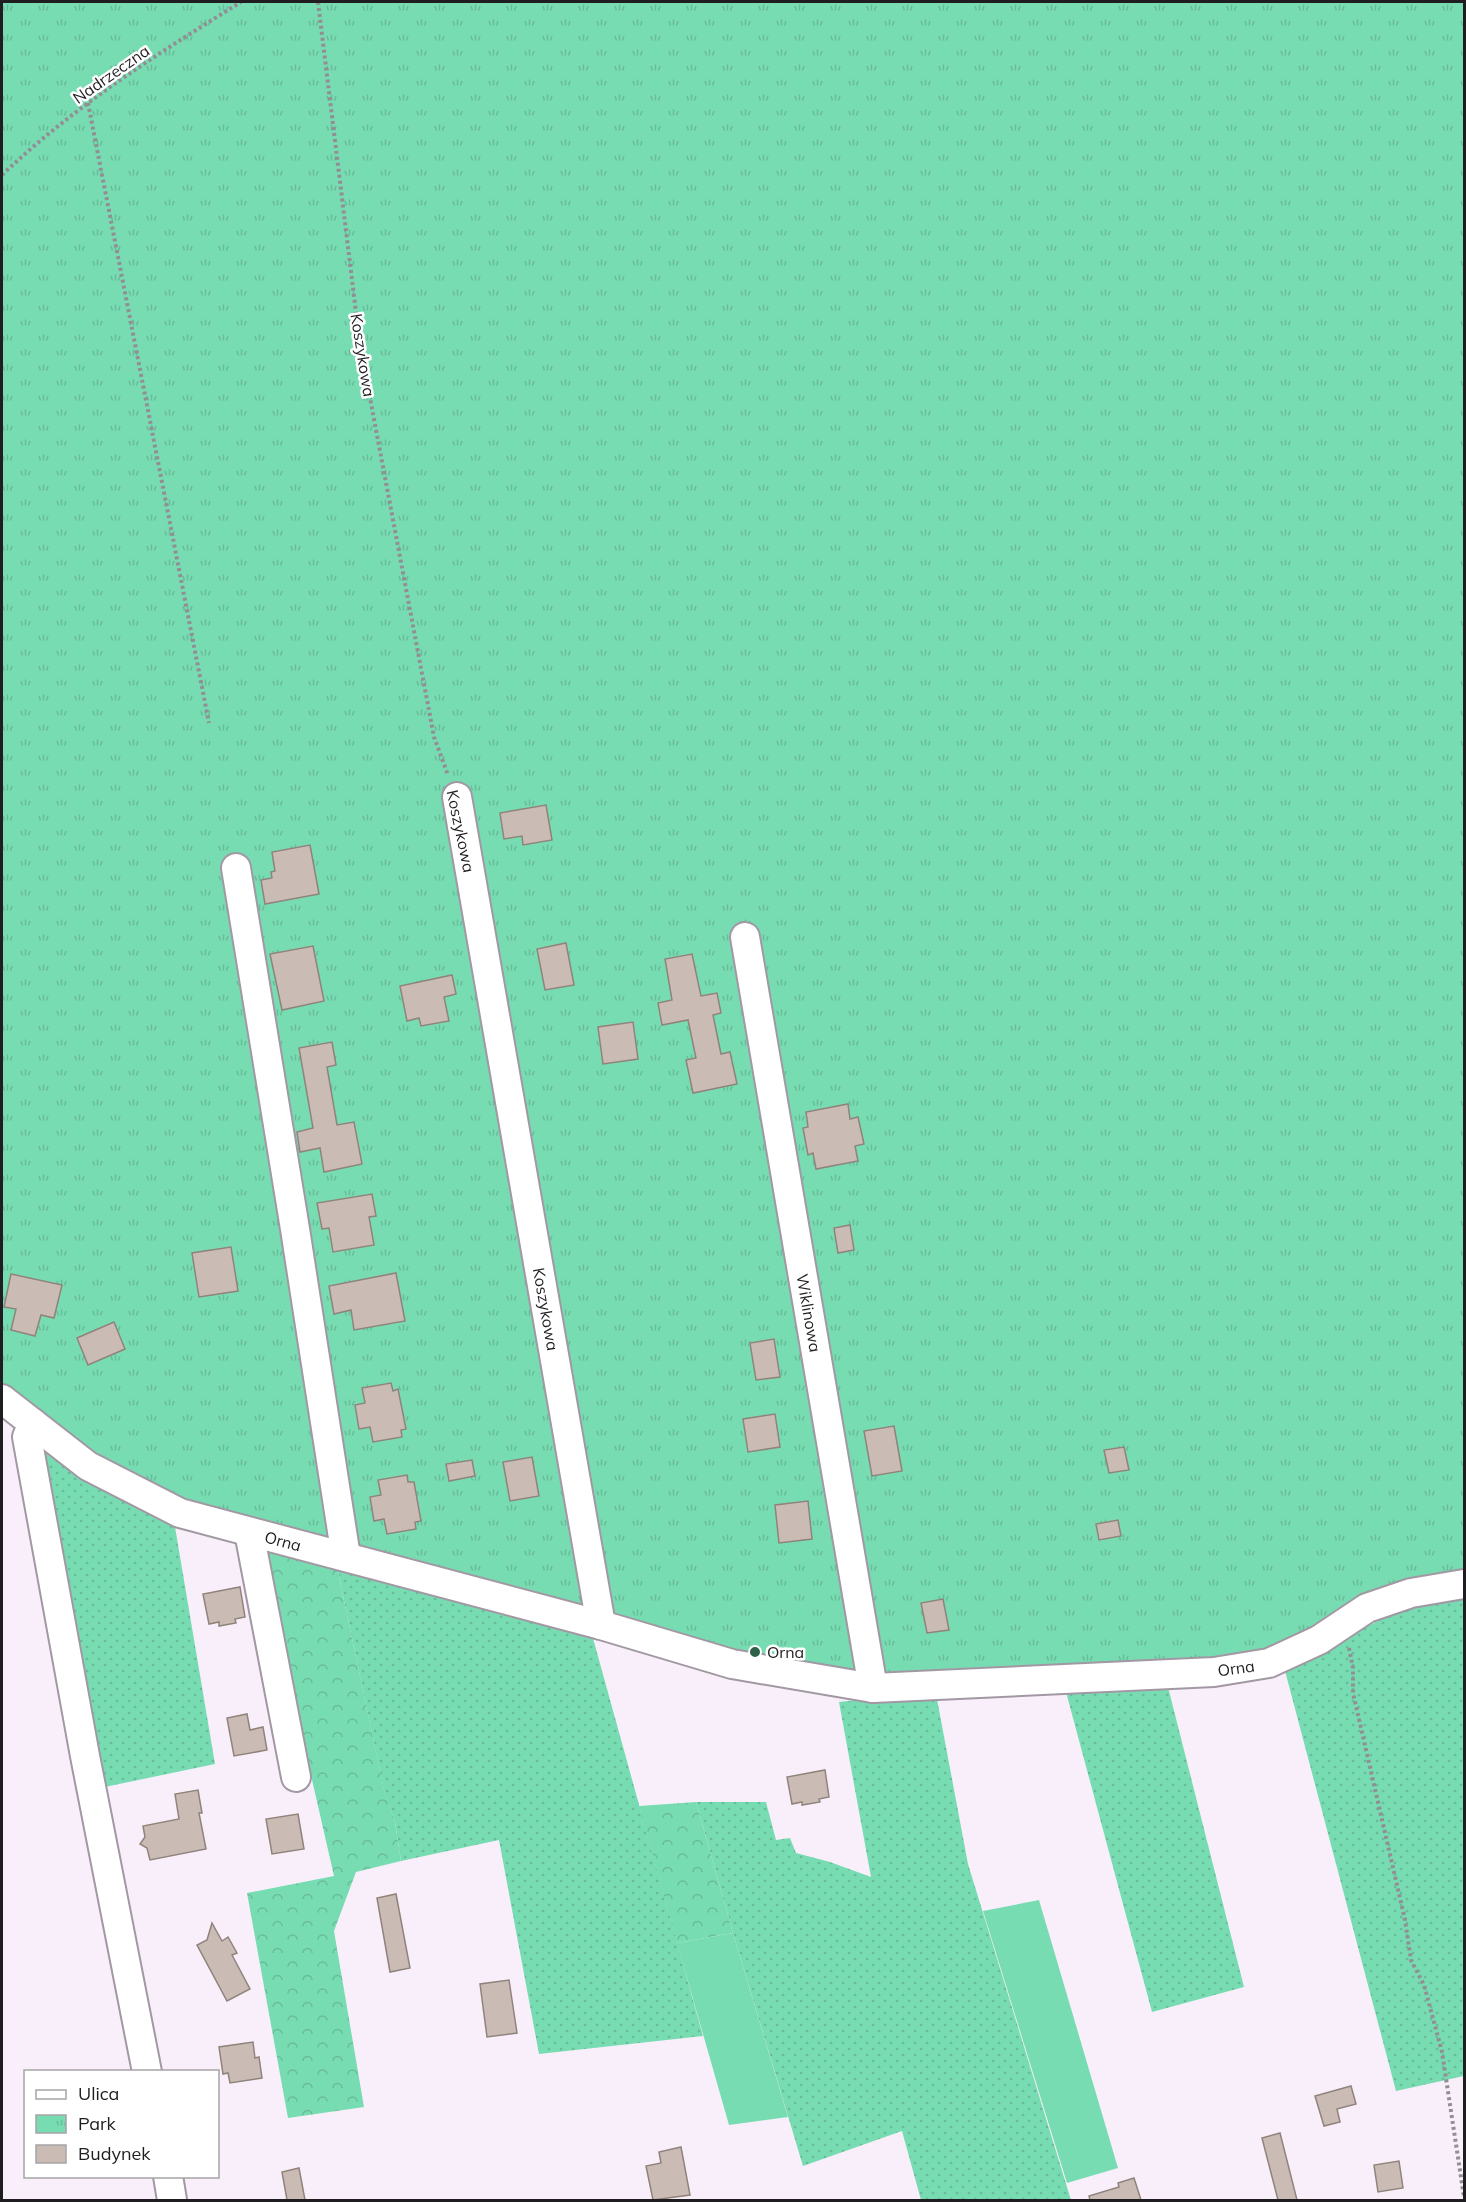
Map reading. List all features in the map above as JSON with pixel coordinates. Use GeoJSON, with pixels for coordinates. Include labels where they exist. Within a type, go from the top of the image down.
{"type":"FeatureCollection","features":[{"type":"Feature","properties":{"kind":"street","name":"Koszykowa"},"geometry":{"type":"LineString","coordinates":[[457,797],[601,1625]]}},
{"type":"Feature","properties":{"kind":"street"},"geometry":{"type":"LineString","coordinates":[[236,868],[346,1557]]}},
{"type":"Feature","properties":{"kind":"street","name":"Wiklinowa"},"geometry":{"type":"LineString","coordinates":[[745,937],[873,1688]]}},
{"type":"Feature","properties":{"kind":"street","name":"Orna"},"geometry":{"type":"LineString","coordinates":[[2,1399],[88,1466],[180,1513],[601,1625],[732,1665],[873,1688],[1214,1672],[1269,1663],[1319,1640],[1367,1608],[1411,1593],[1464,1584]]}},
{"type":"Feature","properties":{"kind":"street"},"geometry":{"type":"LineString","coordinates":[[33,1423],[27,1437],[147,2070]]}},
{"type":"Feature","properties":{"kind":"street"},"geometry":{"type":"LineString","coordinates":[[249,1532],[296,1777]]}},
{"type":"Feature","properties":{"kind":"street"},"geometry":{"type":"LineString","coordinates":[[168,2178],[172,2200]]}},
{"type":"Feature","properties":{"kind":"path","name":"Nadrzeczna"},"geometry":{"type":"LineString","coordinates":[[2,175],[36,142],[88,104],[241,2]]}},
{"type":"Feature","properties":{"kind":"path","name":"Koszykowa"},"geometry":{"type":"LineString","coordinates":[[318,2],[360,345],[434,737],[457,797]]}},
{"type":"Feature","properties":{"kind":"path"},"geometry":{"type":"LineString","coordinates":[[88,104],[209,723]]}},
{"type":"Feature","properties":{"kind":"path"},"geometry":{"type":"LineString","coordinates":[[1344,1624],[1353,1668],[1353,1693],[1405,1920],[1411,1960],[1424,1985],[1442,2052],[1464,2197]]}},
{"type":"Feature","properties":{"kind":"green space"},"geometry":{"type":"Polygon","coordinates":[[[2,2],[1464,2],[1464,1576],[1259,1658],[905,1679],[740,1658],[172,1500],[94,1460],[2,1389],[2,2]]]}},
{"type":"Feature","properties":{"kind":"green space"},"geometry":{"type":"Polygon","coordinates":[[[36,1436],[173,1515],[215,1764],[100,1788],[36,1436]]]}},
{"type":"Feature","properties":{"kind":"green space"},"geometry":{"type":"Polygon","coordinates":[[[257,1539],[337,1567],[385,1794],[395,1822],[401,1861],[356,1872],[334,1931],[364,2107],[288,2118],[247,1893],[334,1876],[257,1539]]]}},
{"type":"Feature","properties":{"kind":"green space"},"geometry":{"type":"Polygon","coordinates":[[[337,1567],[591,1631],[703,2036],[539,2054],[499,1840],[401,1861],[395,1822],[385,1795],[337,1567]]]}},
{"type":"Feature","properties":{"kind":"green space"},"geometry":{"type":"Polygon","coordinates":[[[1462,1595],[1464,1604],[1464,2076],[1396,2091],[1284,1667],[1392,1614],[1426,1602],[1462,1595]]]}},
{"type":"Feature","properties":{"kind":"green space"},"geometry":{"type":"Polygon","coordinates":[[[1167,1683],[1244,1987],[1152,2012],[1066,1692],[1167,1683]]]}},
{"type":"Feature","properties":{"kind":"green space"},"geometry":{"type":"Polygon","coordinates":[[[876,1698],[937,1699],[968,1864],[1071,2200],[921,2200],[902,2131],[803,2166],[696,1802],[766,1802],[776,1840],[790,1838],[796,1853],[871,1877],[839,1702],[876,1698]]]}},
{"type":"Feature","properties":{"kind":"green space"},"geometry":{"type":"Polygon","coordinates":[[[696,1802],[733,1933],[677,1943],[639,1806],[696,1802]]]}},
{"type":"Feature","properties":{"kind":"green space"},"geometry":{"type":"Polygon","coordinates":[[[1039,1900],[1118,2168],[1067,2183],[983,1911],[1039,1900]]]}},
{"type":"Feature","properties":{"kind":"green space"},"geometry":{"type":"Polygon","coordinates":[[[733,1933],[788,2117],[729,2125],[677,1943],[733,1933]]]}},
{"type":"Feature","properties":{"kind":"building"},"geometry":{"type":"Polygon","coordinates":[[[546,805],[552,840],[523,845],[522,836],[504,839],[500,813],[546,805]]]}},
{"type":"Feature","properties":{"kind":"building"},"geometry":{"type":"Polygon","coordinates":[[[310,845],[319,894],[265,904],[261,880],[272,878],[271,872],[275,871],[272,852],[310,845]]]}},
{"type":"Feature","properties":{"kind":"building"},"geometry":{"type":"Polygon","coordinates":[[[566,943],[574,985],[545,990],[537,949],[566,943]]]}},
{"type":"Feature","properties":{"kind":"building"},"geometry":{"type":"Polygon","coordinates":[[[313,946],[324,1001],[282,1010],[270,954],[313,946]]]}},
{"type":"Feature","properties":{"kind":"building"},"geometry":{"type":"Polygon","coordinates":[[[692,954],[701,996],[717,993],[721,1013],[713,1015],[721,1054],[730,1052],[737,1084],[693,1093],[686,1060],[696,1058],[688,1020],[662,1025],[658,1003],[672,1000],[665,959],[692,954]]]}},
{"type":"Feature","properties":{"kind":"building"},"geometry":{"type":"Polygon","coordinates":[[[452,975],[456,994],[444,997],[449,1021],[421,1026],[419,1018],[407,1021],[400,986],[452,975]]]}},
{"type":"Feature","properties":{"kind":"building"},"geometry":{"type":"Polygon","coordinates":[[[633,1022],[638,1059],[603,1064],[598,1027],[633,1022]]]}},
{"type":"Feature","properties":{"kind":"building"},"geometry":{"type":"Polygon","coordinates":[[[332,1042],[336,1065],[327,1067],[337,1125],[354,1122],[362,1164],[324,1172],[320,1148],[300,1152],[297,1132],[313,1128],[299,1048],[332,1042]]]}},
{"type":"Feature","properties":{"kind":"building"},"geometry":{"type":"Polygon","coordinates":[[[848,1104],[850,1119],[858,1117],[864,1144],[855,1146],[858,1161],[816,1169],[813,1153],[808,1155],[803,1128],[808,1127],[806,1112],[848,1104]]]}},
{"type":"Feature","properties":{"kind":"building"},"geometry":{"type":"Polygon","coordinates":[[[372,1194],[376,1216],[369,1217],[374,1245],[333,1252],[329,1228],[322,1229],[317,1203],[372,1194]]]}},
{"type":"Feature","properties":{"kind":"building"},"geometry":{"type":"Polygon","coordinates":[[[850,1225],[854,1250],[838,1253],[834,1228],[850,1225]]]}},
{"type":"Feature","properties":{"kind":"building"},"geometry":{"type":"Polygon","coordinates":[[[231,1247],[238,1291],[199,1297],[192,1253],[231,1247]]]}},
{"type":"Feature","properties":{"kind":"building"},"geometry":{"type":"Polygon","coordinates":[[[396,1273],[405,1321],[354,1330],[351,1310],[334,1314],[329,1286],[396,1273]]]}},
{"type":"Feature","properties":{"kind":"building"},"geometry":{"type":"Polygon","coordinates":[[[11,1274],[62,1285],[54,1318],[41,1315],[35,1336],[11,1330],[16,1309],[4,1307],[11,1274]]]}},
{"type":"Feature","properties":{"kind":"building"},"geometry":{"type":"Polygon","coordinates":[[[114,1322],[125,1349],[88,1365],[77,1338],[114,1322]]]}},
{"type":"Feature","properties":{"kind":"building"},"geometry":{"type":"Polygon","coordinates":[[[774,1339],[780,1377],[756,1380],[750,1343],[774,1339]]]}},
{"type":"Feature","properties":{"kind":"building"},"geometry":{"type":"Polygon","coordinates":[[[391,1383],[393,1391],[398,1389],[406,1429],[401,1430],[402,1437],[373,1442],[370,1427],[359,1429],[355,1405],[365,1403],[362,1388],[391,1383]]]}},
{"type":"Feature","properties":{"kind":"building"},"geometry":{"type":"Polygon","coordinates":[[[775,1414],[780,1447],[748,1452],[743,1419],[775,1414]]]}},
{"type":"Feature","properties":{"kind":"building"},"geometry":{"type":"Polygon","coordinates":[[[894,1426],[902,1471],[872,1476],[864,1431],[894,1426]]]}},
{"type":"Feature","properties":{"kind":"building"},"geometry":{"type":"Polygon","coordinates":[[[1124,1447],[1129,1470],[1109,1473],[1104,1450],[1124,1447]]]}},
{"type":"Feature","properties":{"kind":"building"},"geometry":{"type":"Polygon","coordinates":[[[532,1457],[539,1496],[510,1501],[503,1462],[532,1457]]]}},
{"type":"Feature","properties":{"kind":"building"},"geometry":{"type":"Polygon","coordinates":[[[472,1460],[475,1476],[449,1481],[446,1464],[472,1460]]]}},
{"type":"Feature","properties":{"kind":"building"},"geometry":{"type":"Polygon","coordinates":[[[407,1475],[408,1482],[414,1482],[421,1521],[415,1522],[416,1529],[387,1534],[384,1519],[374,1521],[370,1497],[381,1495],[378,1480],[407,1475]]]}},
{"type":"Feature","properties":{"kind":"building"},"geometry":{"type":"Polygon","coordinates":[[[808,1501],[812,1539],[779,1543],[775,1505],[808,1501]]]}},
{"type":"Feature","properties":{"kind":"building"},"geometry":{"type":"Polygon","coordinates":[[[1118,1520],[1121,1536],[1099,1540],[1096,1524],[1118,1520]]]}},
{"type":"Feature","properties":{"kind":"building"},"geometry":{"type":"Polygon","coordinates":[[[240,1587],[245,1617],[235,1619],[236,1623],[219,1626],[219,1622],[209,1624],[203,1594],[240,1587]]]}},
{"type":"Feature","properties":{"kind":"building"},"geometry":{"type":"Polygon","coordinates":[[[943,1599],[949,1630],[927,1633],[921,1603],[943,1599]]]}},
{"type":"Feature","properties":{"kind":"building"},"geometry":{"type":"Polygon","coordinates":[[[247,1714],[250,1730],[263,1727],[267,1750],[234,1756],[227,1718],[247,1714]]]}},
{"type":"Feature","properties":{"kind":"building"},"geometry":{"type":"Polygon","coordinates":[[[825,1770],[829,1797],[819,1799],[820,1802],[792,1804],[787,1777],[825,1770]]]}},
{"type":"Feature","properties":{"kind":"building"},"geometry":{"type":"Polygon","coordinates":[[[198,1790],[202,1813],[199,1813],[206,1849],[150,1860],[147,1848],[140,1844],[145,1837],[143,1826],[179,1819],[175,1794],[198,1790]]]}},
{"type":"Feature","properties":{"kind":"building"},"geometry":{"type":"Polygon","coordinates":[[[298,1814],[304,1849],[272,1854],[266,1819],[298,1814]]]}},
{"type":"Feature","properties":{"kind":"building"},"geometry":{"type":"Polygon","coordinates":[[[396,1894],[410,1968],[390,1972],[377,1898],[396,1894]]]}},
{"type":"Feature","properties":{"kind":"building"},"geometry":{"type":"Polygon","coordinates":[[[212,1923],[222,1941],[228,1937],[237,1953],[232,1955],[250,1989],[227,2001],[197,1945],[207,1940],[212,1923]]]}},
{"type":"Feature","properties":{"kind":"building"},"geometry":{"type":"Polygon","coordinates":[[[509,1980],[517,2033],[487,2037],[480,1984],[509,1980]]]}},
{"type":"Feature","properties":{"kind":"building"},"geometry":{"type":"Polygon","coordinates":[[[253,2042],[255,2058],[259,2057],[262,2078],[230,2083],[228,2073],[223,2074],[219,2047],[253,2042]]]}},
{"type":"Feature","properties":{"kind":"building"},"geometry":{"type":"Polygon","coordinates":[[[1351,2086],[1356,2104],[1337,2109],[1340,2122],[1324,2126],[1315,2096],[1351,2086]]]}},
{"type":"Feature","properties":{"kind":"building"},"geometry":{"type":"Polygon","coordinates":[[[1280,2133],[1297,2200],[1278,2200],[1262,2138],[1280,2133]]]}},
{"type":"Feature","properties":{"kind":"building"},"geometry":{"type":"Polygon","coordinates":[[[681,2147],[690,2195],[653,2200],[646,2166],[661,2163],[659,2152],[681,2147]]]}},
{"type":"Feature","properties":{"kind":"building"},"geometry":{"type":"Polygon","coordinates":[[[1399,2161],[1403,2188],[1378,2192],[1374,2165],[1399,2161]]]}},
{"type":"Feature","properties":{"kind":"building"},"geometry":{"type":"Polygon","coordinates":[[[299,2168],[305,2200],[287,2200],[282,2172],[299,2168]]]}},
{"type":"Feature","properties":{"kind":"building"},"geometry":{"type":"Polygon","coordinates":[[[1134,2178],[1141,2200],[1090,2200],[1089,2196],[1119,2187],[1118,2183],[1134,2178]]]}},
{"type":"Feature","properties":{"kind":"place","name":"Orna"},"geometry":{"type":"Point","coordinates":[755,1652]}}]}
